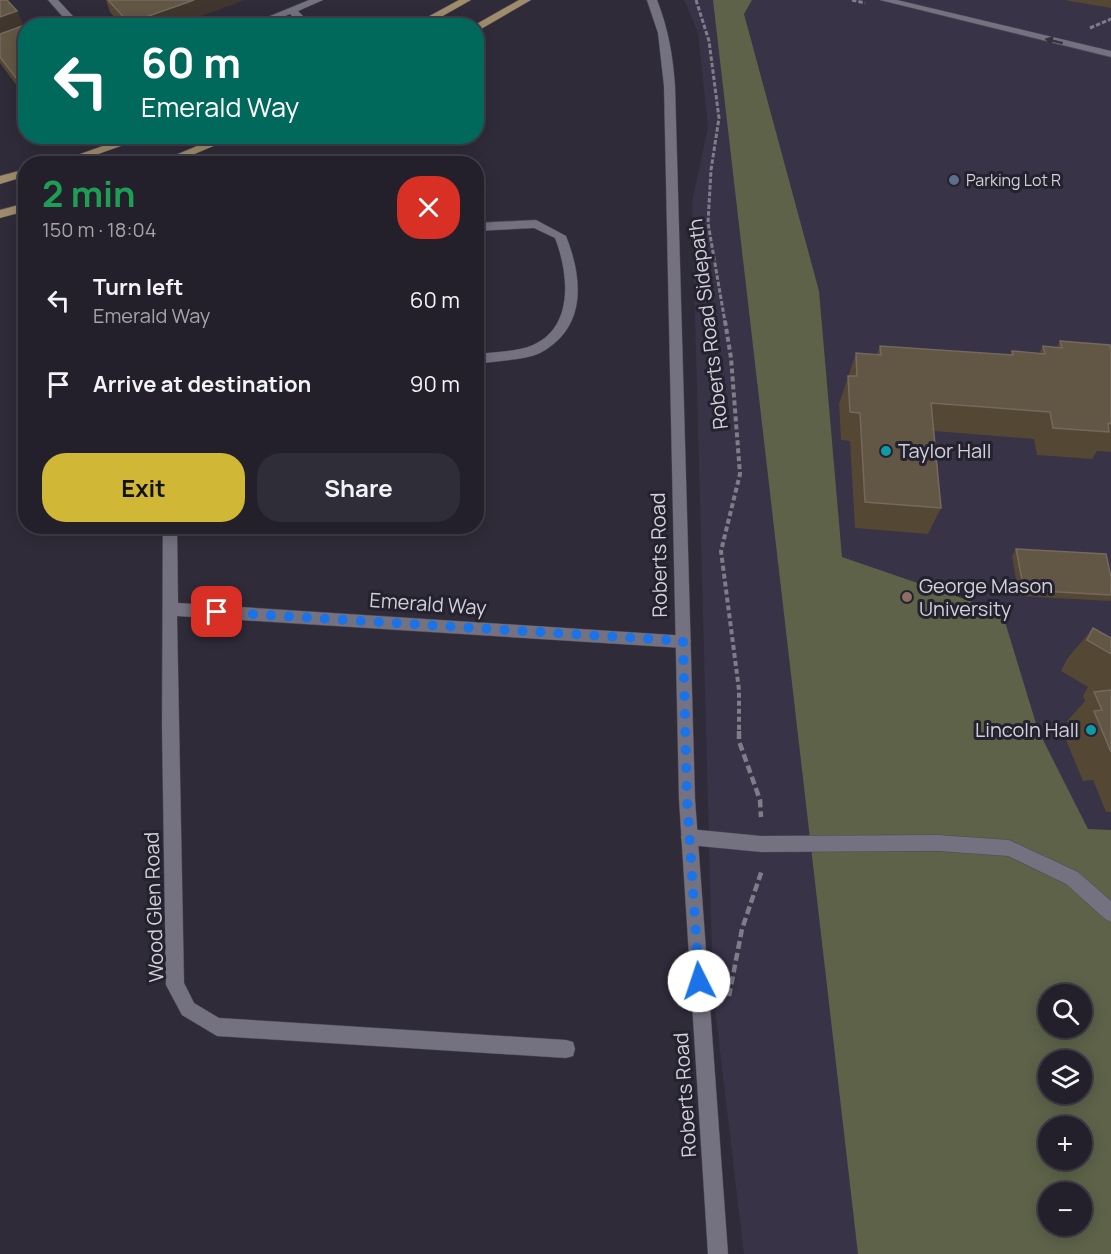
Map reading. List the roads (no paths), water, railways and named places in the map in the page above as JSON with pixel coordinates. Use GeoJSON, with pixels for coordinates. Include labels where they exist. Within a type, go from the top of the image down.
{"type":"FeatureCollection","features":[{"type":"Feature","properties":{"kind":"main road"},"geometry":{"type":"LineString","coordinates":[[431,18],[466,0]]}},
{"type":"Feature","properties":{"kind":"main road"},"geometry":{"type":"LineString","coordinates":[[484,23],[526,0]]}},
{"type":"Feature","properties":{"kind":"main road"},"geometry":{"type":"LineString","coordinates":[[82,156],[119,144]]}},
{"type":"Feature","properties":{"kind":"main road"},"geometry":{"type":"LineString","coordinates":[[180,156],[211,144]]}},
{"type":"Feature","properties":{"kind":"main road"},"geometry":{"type":"LineString","coordinates":[[0,180],[18,174]]}},
{"type":"Feature","properties":{"kind":"main road"},"geometry":{"type":"LineString","coordinates":[[0,214],[18,209]]}},
{"type":"Feature","properties":{"kind":"street"},"geometry":{"type":"LineString","coordinates":[[53,0],[70,18]]}},
{"type":"Feature","properties":{"kind":"street"},"geometry":{"type":"LineString","coordinates":[[271,18],[318,0]]}},
{"type":"Feature","properties":{"kind":"street","name":"Roberts Road"},"geometry":{"type":"LineString","coordinates":[[652,0],[661,18],[666,44],[672,140],[689,837],[718,1254]]}},
{"type":"Feature","properties":{"kind":"street"},"geometry":{"type":"LineString","coordinates":[[885,0],[1111,54]]}},
{"type":"Feature","properties":{"kind":"street"},"geometry":{"type":"LineString","coordinates":[[291,10],[300,18]]}},
{"type":"Feature","properties":{"kind":"street"},"geometry":{"type":"LineString","coordinates":[[484,227],[536,224],[560,236],[569,259],[571,307],[560,333],[535,350],[484,358]]}},
{"type":"Feature","properties":{"kind":"street","name":"Wood Glen Road"},"geometry":{"type":"LineString","coordinates":[[170,534],[170,727],[175,986],[188,1009],[217,1027],[566,1049]]}},
{"type":"Feature","properties":{"kind":"street","name":"Emerald Way"},"geometry":{"type":"LineString","coordinates":[[171,603],[683,641]]}},
{"type":"Feature","properties":{"kind":"street"},"geometry":{"type":"LineString","coordinates":[[689,837],[761,843],[938,843],[1009,848],[1072,878],[1111,913]]}},
{"type":"Feature","properties":{"kind":"place","name":"Parking Lot R"},"geometry":{"type":"Point","coordinates":[954,180]}},
{"type":"Feature","properties":{"kind":"place","name":"Taylor Hall"},"geometry":{"type":"Point","coordinates":[886,451]}},
{"type":"Feature","properties":{"kind":"place","name":"George Mason University"},"geometry":{"type":"Point","coordinates":[907,597]}},
{"type":"Feature","properties":{"kind":"place","name":"Lincoln Hall"},"geometry":{"type":"Point","coordinates":[1091,730]}}]}
